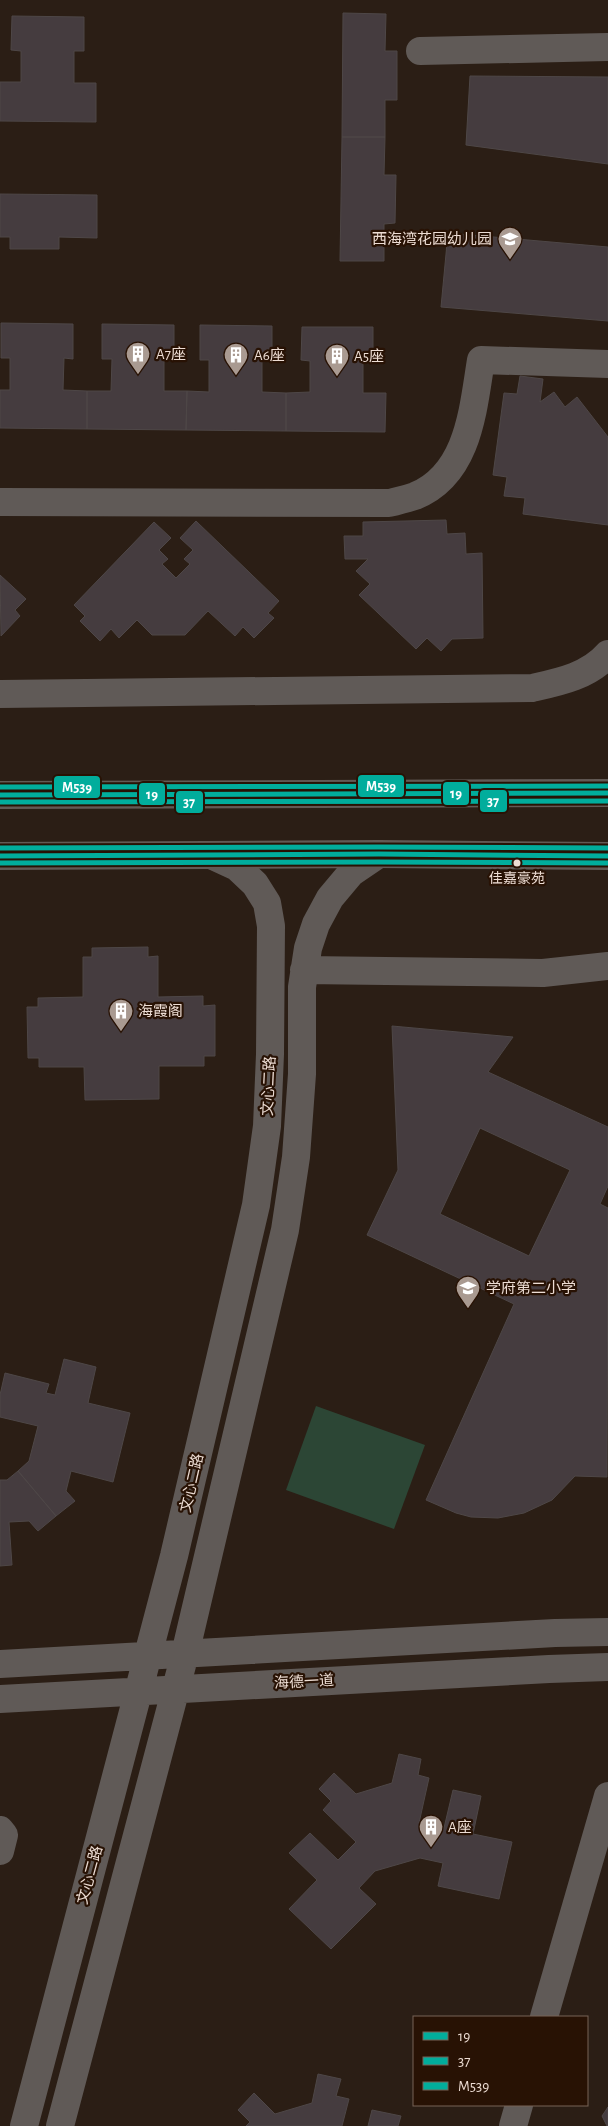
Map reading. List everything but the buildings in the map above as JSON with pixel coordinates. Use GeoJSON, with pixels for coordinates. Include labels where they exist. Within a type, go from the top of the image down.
{"type":"FeatureCollection","features":[{"type":"Feature","properties":{"kind":"main road"},"geometry":{"type":"LineString","coordinates":[[0,795],[608,793]]}},
{"type":"Feature","properties":{"kind":"main road"},"geometry":{"type":"LineString","coordinates":[[0,856],[378,854],[608,856]]}},
{"type":"Feature","properties":{"kind":"street"},"geometry":{"type":"LineString","coordinates":[[420,51],[608,46]]}},
{"type":"Feature","properties":{"kind":"street"},"geometry":{"type":"LineString","coordinates":[[0,502],[388,503],[416,496],[441,480],[458,456],[470,427],[481,360],[608,364]]}},
{"type":"Feature","properties":{"kind":"street"},"geometry":{"type":"LineString","coordinates":[[0,694],[532,688],[570,680],[601,662],[608,654]]}},
{"type":"Feature","properties":{"kind":"street","name":"文心二路"},"geometry":{"type":"LineString","coordinates":[[60,2126],[185,1654],[285,1230],[296,1157],[302,1074],[302,987],[304,970],[316,924],[330,898],[351,873],[378,854]]}},
{"type":"Feature","properties":{"kind":"street","name":"文心二路"},"geometry":{"type":"LineString","coordinates":[[24,2126],[183,1522],[256,1205],[267,1126],[270,1054],[271,926],[267,902],[255,884],[237,867],[211,855]]}},
{"type":"Feature","properties":{"kind":"street"},"geometry":{"type":"LineString","coordinates":[[304,970],[543,972],[608,966]]}},
{"type":"Feature","properties":{"kind":"street"},"geometry":{"type":"LineString","coordinates":[[0,1664],[555,1633],[608,1632]]}},
{"type":"Feature","properties":{"kind":"street","name":"海德一道"},"geometry":{"type":"LineString","coordinates":[[0,1699],[549,1668],[608,1668]]}},
{"type":"Feature","properties":{"kind":"street"},"geometry":{"type":"LineString","coordinates":[[544,2016],[608,1796]]}},
{"type":"Feature","properties":{"kind":"street"},"geometry":{"type":"LineString","coordinates":[[0,1830],[4,1835],[0,1851]]}},
{"type":"Feature","properties":{"kind":"street"},"geometry":{"type":"LineString","coordinates":[[513,2126],[519,2106]]}},
{"type":"Feature","properties":{"kind":"green space"},"geometry":{"type":"Polygon","coordinates":[[[316,1406],[425,1445],[394,1529],[286,1490],[316,1406]]]}},
{"type":"Feature","properties":{"kind":"transit line","name":"M539"},"geometry":{"type":"LineString","coordinates":[[0,787],[608,786]]}},
{"type":"Feature","properties":{"kind":"transit line","name":"19"},"geometry":{"type":"LineString","coordinates":[[0,795],[608,793]]}},
{"type":"Feature","properties":{"kind":"transit line","name":"37"},"geometry":{"type":"LineString","coordinates":[[0,802],[608,801]]}},
{"type":"Feature","properties":{"kind":"transit line","name":"M539"},"geometry":{"type":"LineString","coordinates":[[0,848],[608,848]]}},
{"type":"Feature","properties":{"kind":"transit line","name":"19"},"geometry":{"type":"LineString","coordinates":[[0,856],[379,854],[608,856]]}},
{"type":"Feature","properties":{"kind":"transit line","name":"37"},"geometry":{"type":"LineString","coordinates":[[0,863],[608,863]]}},
{"type":"Feature","properties":{"kind":"place","name":"西海湾花园幼儿园"},"geometry":{"type":"Point","coordinates":[510,260]}},
{"type":"Feature","properties":{"kind":"place","name":"A7座"},"geometry":{"type":"Point","coordinates":[138,375]}},
{"type":"Feature","properties":{"kind":"place","name":"A6座"},"geometry":{"type":"Point","coordinates":[236,376]}},
{"type":"Feature","properties":{"kind":"place","name":"A5座"},"geometry":{"type":"Point","coordinates":[337,377]}},
{"type":"Feature","properties":{"kind":"place","name":"佳嘉豪苑"},"geometry":{"type":"Point","coordinates":[517,863]}},
{"type":"Feature","properties":{"kind":"place","name":"海霞阁"},"geometry":{"type":"Point","coordinates":[121,1032]}},
{"type":"Feature","properties":{"kind":"place","name":"学府第二小学"},"geometry":{"type":"Point","coordinates":[468,1309]}},
{"type":"Feature","properties":{"kind":"place","name":"A座"},"geometry":{"type":"Point","coordinates":[431,1848]}}]}
